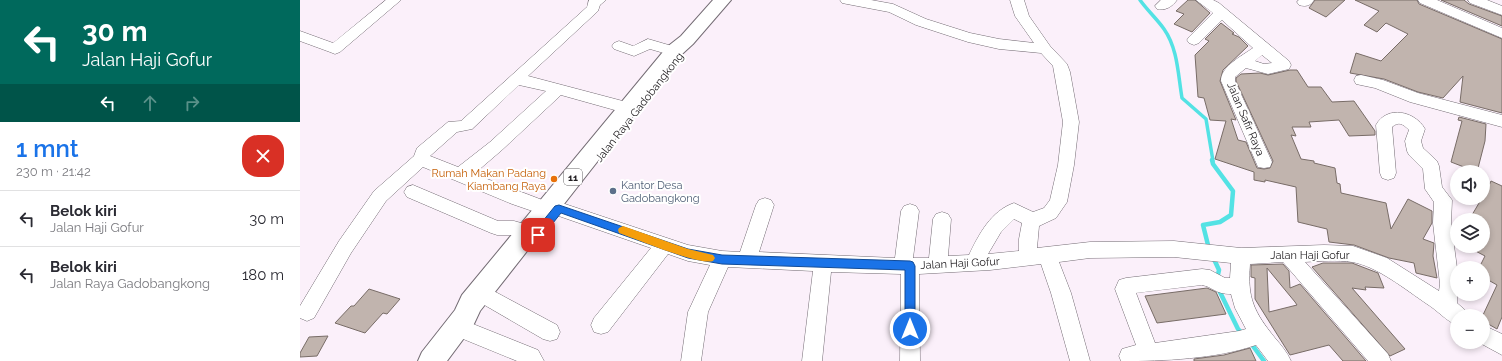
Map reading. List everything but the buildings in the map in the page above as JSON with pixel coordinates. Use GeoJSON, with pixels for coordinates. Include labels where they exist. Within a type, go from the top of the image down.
{"type":"FeatureCollection","features":[{"type":"Feature","properties":{"kind":"highway","name":"Jalan Raya Gadobangkong"},"geometry":{"type":"LineString","coordinates":[[461,323],[481,307],[629,108],[719,1]]}},
{"type":"Feature","properties":{"kind":"highway","name":"Jalan Raya Gadobangkong"},"geometry":{"type":"LineString","coordinates":[[431,361],[461,323],[471,303],[529,232],[553,209],[683,53],[681,45]]}},
{"type":"Feature","properties":{"kind":"street"},"geometry":{"type":"LineString","coordinates":[[300,36],[335,49],[394,0]]}},
{"type":"Feature","properties":{"kind":"street"},"geometry":{"type":"LineString","coordinates":[[307,312],[345,247],[380,196],[421,160],[423,152],[454,126],[459,127],[466,124],[517,79],[593,8],[594,4],[599,0]]}},
{"type":"Feature","properties":{"kind":"street"},"geometry":{"type":"LineString","coordinates":[[847,0],[893,8],[921,22],[968,37],[999,44],[1044,49]]}},
{"type":"Feature","properties":{"kind":"street"},"geometry":{"type":"LineString","coordinates":[[1017,0],[1022,16],[1044,49],[1060,64],[1071,122],[1066,165],[1058,202],[1050,213],[1032,220]]}},
{"type":"Feature","properties":{"kind":"street"},"geometry":{"type":"LineString","coordinates":[[1203,0],[1214,6],[1220,14],[1284,64],[1274,69],[1265,70],[1243,62]]}},
{"type":"Feature","properties":{"kind":"street"},"geometry":{"type":"LineString","coordinates":[[1426,0],[1502,33]]}},
{"type":"Feature","properties":{"kind":"street"},"geometry":{"type":"LineString","coordinates":[[1475,0],[1502,11]]}},
{"type":"Feature","properties":{"kind":"street"},"geometry":{"type":"LineString","coordinates":[[1194,40],[1220,14]]}},
{"type":"Feature","properties":{"kind":"street"},"geometry":{"type":"LineString","coordinates":[[620,46],[634,51],[648,44],[681,45]]}},
{"type":"Feature","properties":{"kind":"street","name":"Jalan Safir Raya"},"geometry":{"type":"LineString","coordinates":[[1262,48],[1230,73],[1228,82],[1264,162]]}},
{"type":"Feature","properties":{"kind":"street"},"geometry":{"type":"LineString","coordinates":[[517,79],[629,108]]}},
{"type":"Feature","properties":{"kind":"street"},"geometry":{"type":"LineString","coordinates":[[1361,80],[1378,84],[1415,98],[1493,117],[1502,121]]}},
{"type":"Feature","properties":{"kind":"street"},"geometry":{"type":"LineString","coordinates":[[460,174],[496,146],[558,89]]}},
{"type":"Feature","properties":{"kind":"street"},"geometry":{"type":"LineString","coordinates":[[1388,173],[1384,126],[1389,120],[1398,118],[1407,119],[1412,122],[1417,129],[1413,141],[1415,151],[1431,166],[1434,189],[1443,200],[1442,223],[1452,309]]}},
{"type":"Feature","properties":{"kind":"street","name":"Jalan Haji Gofur"},"geometry":{"type":"LineString","coordinates":[[421,160],[460,174],[518,199],[688,253],[722,260],[906,266],[975,263],[1090,250],[1174,249],[1241,256],[1324,253],[1353,254],[1380,264],[1399,274],[1450,310]]}},
{"type":"Feature","properties":{"kind":"street"},"geometry":{"type":"LineString","coordinates":[[413,192],[497,228],[514,228],[529,232]]}},
{"type":"Feature","properties":{"kind":"street"},"geometry":{"type":"LineString","coordinates":[[747,260],[765,205]]}},
{"type":"Feature","properties":{"kind":"street"},"geometry":{"type":"LineString","coordinates":[[975,263],[986,238],[1006,216],[1014,210],[1032,220]]}},
{"type":"Feature","properties":{"kind":"street"},"geometry":{"type":"LineString","coordinates":[[910,211],[906,266],[910,361]]}},
{"type":"Feature","properties":{"kind":"street"},"geometry":{"type":"LineString","coordinates":[[938,265],[942,219]]}},
{"type":"Feature","properties":{"kind":"street"},"geometry":{"type":"LineString","coordinates":[[1032,220],[1028,238],[1061,293],[1080,361]]}},
{"type":"Feature","properties":{"kind":"street"},"geometry":{"type":"LineString","coordinates":[[601,325],[664,245]]}},
{"type":"Feature","properties":{"kind":"street"},"geometry":{"type":"LineString","coordinates":[[1287,254],[1381,361]]}},
{"type":"Feature","properties":{"kind":"street"},"geometry":{"type":"LineString","coordinates":[[1224,284],[1241,256]]}},
{"type":"Feature","properties":{"kind":"street"},"geometry":{"type":"LineString","coordinates":[[691,361],[698,312],[722,260]]}},
{"type":"Feature","properties":{"kind":"street"},"geometry":{"type":"LineString","coordinates":[[812,361],[823,263]]}},
{"type":"Feature","properties":{"kind":"street"},"geometry":{"type":"LineString","coordinates":[[1149,353],[1125,287],[1202,277],[1224,284],[1244,308],[1252,337],[1281,361]]}},
{"type":"Feature","properties":{"kind":"street"},"geometry":{"type":"LineString","coordinates":[[488,297],[550,332]]}},
{"type":"Feature","properties":{"kind":"street"},"geometry":{"type":"LineString","coordinates":[[461,323],[531,357],[534,361]]}},
{"type":"Feature","properties":{"kind":"street"},"geometry":{"type":"LineString","coordinates":[[1129,356],[1252,337]]}},
{"type":"Feature","properties":{"kind":"street"},"geometry":{"type":"LineString","coordinates":[[1490,338],[1502,346]]}},
{"type":"Feature","properties":{"kind":"waterway"},"geometry":{"type":"LineString","coordinates":[[1140,0],[1169,37],[1177,62],[1182,98],[1206,119],[1213,161]]}},
{"type":"Feature","properties":{"kind":"waterway"},"geometry":{"type":"LineString","coordinates":[[1209,249],[1203,225],[1220,222],[1231,215],[1233,191],[1213,164],[1212,160]]}},
{"type":"Feature","properties":{"kind":"waterway"},"geometry":{"type":"LineString","coordinates":[[1213,257],[1219,270],[1217,279]]}},
{"type":"Feature","properties":{"kind":"waterway"},"geometry":{"type":"LineString","coordinates":[[1218,288],[1238,329],[1243,334]]}},
{"type":"Feature","properties":{"kind":"waterway"},"geometry":{"type":"LineString","coordinates":[[1250,342],[1264,361]]}},
{"type":"Feature","properties":{"kind":"slow traffic"},"geometry":{"type":"LineString","coordinates":[[623,230],[688,253],[710,258]]}},
{"type":"Feature","properties":{"kind":"place","name":"Rumah Makan Padang Kiambang Raya"},"geometry":{"type":"Point","coordinates":[554,179]}},
{"type":"Feature","properties":{"kind":"place","name":"Kantor Desa Gadobangkong"},"geometry":{"type":"Point","coordinates":[613,191]}},
{"type":"Feature","properties":{"kind":"route"},"geometry":{"type":"LineString","coordinates":[[538,235],[559,209],[688,253],[722,260],[910,266],[910,329]]}}]}
